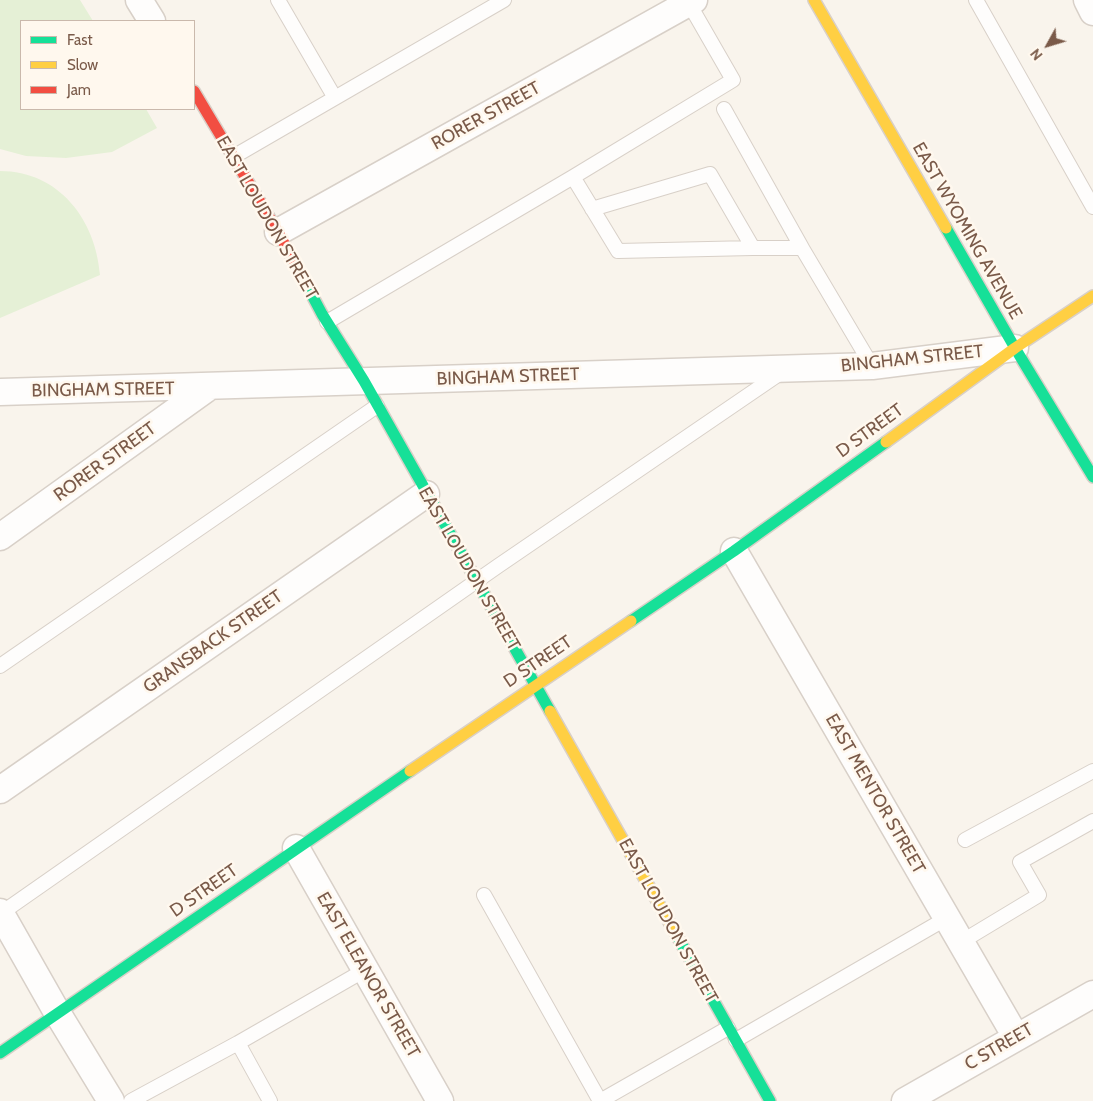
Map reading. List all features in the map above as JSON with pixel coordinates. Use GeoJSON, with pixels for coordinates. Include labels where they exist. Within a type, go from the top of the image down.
{"type":"FeatureCollection","features":[{"type":"Feature","properties":{"kind":"street"},"geometry":{"type":"LineString","coordinates":[[139,0],[151,20]]}},
{"type":"Feature","properties":{"kind":"street","name":"EAST WYOMING AVENUE"},"geometry":{"type":"LineString","coordinates":[[814,0],[1015,348],[1093,477]]}},
{"type":"Feature","properties":{"kind":"street"},"geometry":{"type":"LineString","coordinates":[[1087,0],[1093,12]]}},
{"type":"Feature","properties":{"kind":"street","name":"RORER STREET"},"geometry":{"type":"LineString","coordinates":[[278,232],[690,1]]}},
{"type":"Feature","properties":{"kind":"street","name":"EAST LOUDON STREET"},"geometry":{"type":"LineString","coordinates":[[195,93],[278,232],[327,322],[364,381],[770,1101]]}},
{"type":"Feature","properties":{"kind":"street","name":"D STREET"},"geometry":{"type":"LineString","coordinates":[[0,1054],[296,848],[734,550],[1015,348],[1093,296]]}},
{"type":"Feature","properties":{"kind":"street","name":"BINGHAM STREET"},"geometry":{"type":"LineString","coordinates":[[4,396],[364,381],[872,366],[1015,348]]}},
{"type":"Feature","properties":{"kind":"street","name":"RORER STREET"},"geometry":{"type":"LineString","coordinates":[[0,537],[210,387]]}},
{"type":"Feature","properties":{"kind":"street","name":"GRANSBACK STREET"},"geometry":{"type":"LineString","coordinates":[[0,790],[426,494]]}},
{"type":"Feature","properties":{"kind":"street","name":"EAST MENTOR STREET"},"geometry":{"type":"LineString","coordinates":[[734,550],[1016,1037]]}},
{"type":"Feature","properties":{"kind":"street","name":"EAST ELEANOR STREET"},"geometry":{"type":"LineString","coordinates":[[296,848],[440,1101]]}},
{"type":"Feature","properties":{"kind":"street"},"geometry":{"type":"LineString","coordinates":[[0,913],[110,1101]]}},
{"type":"Feature","properties":{"kind":"street","name":"C STREET"},"geometry":{"type":"LineString","coordinates":[[905,1101],[1093,994]]}},
{"type":"Feature","properties":{"kind":"lane"},"geometry":{"type":"LineString","coordinates":[[278,0],[335,98]]}},
{"type":"Feature","properties":{"kind":"lane"},"geometry":{"type":"LineString","coordinates":[[233,157],[504,0]]}},
{"type":"Feature","properties":{"kind":"lane"},"geometry":{"type":"LineString","coordinates":[[976,0],[1093,207]]}},
{"type":"Feature","properties":{"kind":"lane"},"geometry":{"type":"LineString","coordinates":[[327,322],[733,80],[690,1]]}},
{"type":"Feature","properties":{"kind":"lane"},"geometry":{"type":"LineString","coordinates":[[724,108],[802,248],[872,366]]}},
{"type":"Feature","properties":{"kind":"lane"},"geometry":{"type":"LineString","coordinates":[[592,209],[710,174],[753,248]]}},
{"type":"Feature","properties":{"kind":"lane"},"geometry":{"type":"LineString","coordinates":[[573,177],[618,251],[802,248]]}},
{"type":"Feature","properties":{"kind":"lane"},"geometry":{"type":"LineString","coordinates":[[0,913],[477,581],[786,369]]}},
{"type":"Feature","properties":{"kind":"lane"},"geometry":{"type":"LineString","coordinates":[[0,666],[377,406]]}},
{"type":"Feature","properties":{"kind":"lane"},"geometry":{"type":"LineString","coordinates":[[966,840],[1093,771]]}},
{"type":"Feature","properties":{"kind":"lane"},"geometry":{"type":"LineString","coordinates":[[961,942],[1039,895],[1020,862],[1093,821]]}},
{"type":"Feature","properties":{"kind":"lane"},"geometry":{"type":"LineString","coordinates":[[484,895],[600,1101],[728,1028]]}},
{"type":"Feature","properties":{"kind":"lane"},"geometry":{"type":"LineString","coordinates":[[736,1040],[947,918]]}},
{"type":"Feature","properties":{"kind":"lane"},"geometry":{"type":"LineString","coordinates":[[131,1101],[366,970]]}},
{"type":"Feature","properties":{"kind":"lane"},"geometry":{"type":"LineString","coordinates":[[238,1043],[270,1101]]}},
{"type":"Feature","properties":{"kind":"green space"},"geometry":{"type":"Polygon","coordinates":[[[0,0],[80,0],[92,20],[20,20],[20,110],[147,110],[157,128],[112,152],[66,158],[26,156],[0,149],[0,0]]]}},
{"type":"Feature","properties":{"kind":"green space"},"geometry":{"type":"Polygon","coordinates":[[[0,171],[21,173],[40,180],[57,189],[71,202],[91,236],[97,255],[100,275],[0,318],[0,171]]]}},
{"type":"Feature","properties":{"kind":"traffic: fast"},"geometry":{"type":"LineString","coordinates":[[946,228],[1015,348],[1093,477]]}},
{"type":"Feature","properties":{"kind":"traffic: fast"},"geometry":{"type":"LineString","coordinates":[[304,280],[322,314],[364,381],[550,711]]}},
{"type":"Feature","properties":{"kind":"traffic: fast"},"geometry":{"type":"LineString","coordinates":[[631,621],[734,551],[886,442]]}},
{"type":"Feature","properties":{"kind":"traffic: fast"},"geometry":{"type":"LineString","coordinates":[[0,1053],[410,771]]}},
{"type":"Feature","properties":{"kind":"traffic: fast"},"geometry":{"type":"LineString","coordinates":[[673,929],[770,1101]]}},
{"type":"Feature","properties":{"kind":"traffic: slow"},"geometry":{"type":"LineString","coordinates":[[814,0],[946,228]]}},
{"type":"Feature","properties":{"kind":"traffic: slow"},"geometry":{"type":"LineString","coordinates":[[886,442],[1015,348],[1093,296]]}},
{"type":"Feature","properties":{"kind":"traffic: slow"},"geometry":{"type":"LineString","coordinates":[[410,771],[631,621]]}},
{"type":"Feature","properties":{"kind":"traffic: slow"},"geometry":{"type":"LineString","coordinates":[[550,711],[673,929]]}},
{"type":"Feature","properties":{"kind":"traffic: jam"},"geometry":{"type":"LineString","coordinates":[[195,93],[278,232],[304,280]]}}]}
